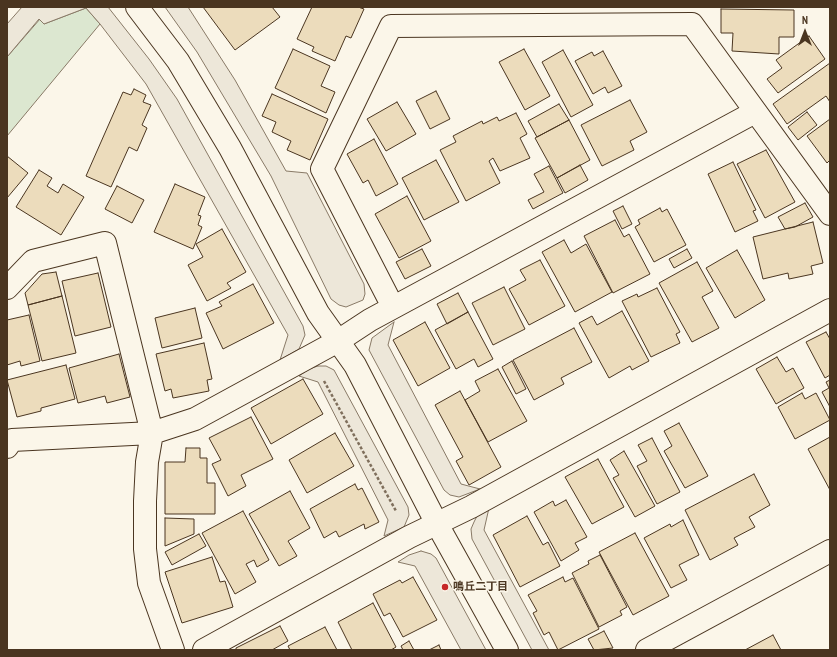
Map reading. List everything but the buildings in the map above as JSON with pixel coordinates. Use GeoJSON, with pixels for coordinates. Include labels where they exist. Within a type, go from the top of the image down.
{"type":"FeatureCollection","features":[{"type":"Feature","properties":{"kind":"street"},"geometry":{"type":"LineString","coordinates":[[137,7],[178,61],[218,128],[318,314],[355,365],[436,524],[507,650]]}},
{"type":"Feature","properties":{"kind":"street"},"geometry":{"type":"LineString","coordinates":[[394,307],[322,169],[391,26],[692,24],[830,214]]}},
{"type":"Feature","properties":{"kind":"street"},"geometry":{"type":"LineString","coordinates":[[7,447],[12,440],[152,433],[195,419],[338,340],[394,307],[755,112]]}},
{"type":"Feature","properties":{"kind":"street"},"geometry":{"type":"LineString","coordinates":[[7,288],[33,260],[104,243],[152,433],[147,462],[145,501],[145,549],[148,583],[173,650]]}},
{"type":"Feature","properties":{"kind":"street"},"geometry":{"type":"LineString","coordinates":[[204,650],[409,537],[436,524],[830,310]]}},
{"type":"Feature","properties":{"kind":"street"},"geometry":{"type":"LineString","coordinates":[[647,650],[830,551]]}},
{"type":"Feature","properties":{"kind":"path"},"geometry":{"type":"LineString","coordinates":[[324,380],[397,513]]}},
{"type":"Feature","properties":{"kind":"green space"},"geometry":{"type":"Polygon","coordinates":[[[86,8],[100,24],[7,136],[7,57],[40,19],[44,24],[86,8]]]}},
{"type":"Feature","properties":{"kind":"shaded area"},"geometry":{"type":"Polygon","coordinates":[[[22,7],[108,7],[149,59],[177,99],[303,326],[305,335],[299,349],[280,360],[288,335],[146,84],[100,24],[86,8],[44,24],[39,19],[7,57],[7,24],[22,7]]]}},
{"type":"Feature","properties":{"kind":"shaded area"},"geometry":{"type":"Polygon","coordinates":[[[165,7],[188,7],[235,80],[286,171],[307,173],[364,284],[365,294],[363,300],[346,307],[339,305],[331,299],[271,176],[197,52],[165,7]]]}},
{"type":"Feature","properties":{"kind":"shaded area"},"geometry":{"type":"Polygon","coordinates":[[[394,322],[388,345],[461,484],[480,489],[459,497],[450,495],[444,490],[369,350],[372,338],[394,322]]]}},
{"type":"Feature","properties":{"kind":"shaded area"},"geometry":{"type":"Polygon","coordinates":[[[318,366],[326,366],[334,370],[408,507],[409,515],[404,527],[384,536],[388,520],[318,382],[299,376],[309,369],[318,366]]]}},
{"type":"Feature","properties":{"kind":"shaded area"},"geometry":{"type":"Polygon","coordinates":[[[489,508],[484,530],[549,650],[532,650],[472,539],[471,529],[477,516],[489,508]]]}},
{"type":"Feature","properties":{"kind":"shaded area"},"geometry":{"type":"Polygon","coordinates":[[[421,551],[431,554],[436,558],[486,650],[461,650],[415,566],[398,562],[409,555],[421,551]]]}},
{"type":"Feature","properties":{"kind":"place","name":"鳴丘二丁目"},"geometry":{"type":"Point","coordinates":[445,587]}}]}
